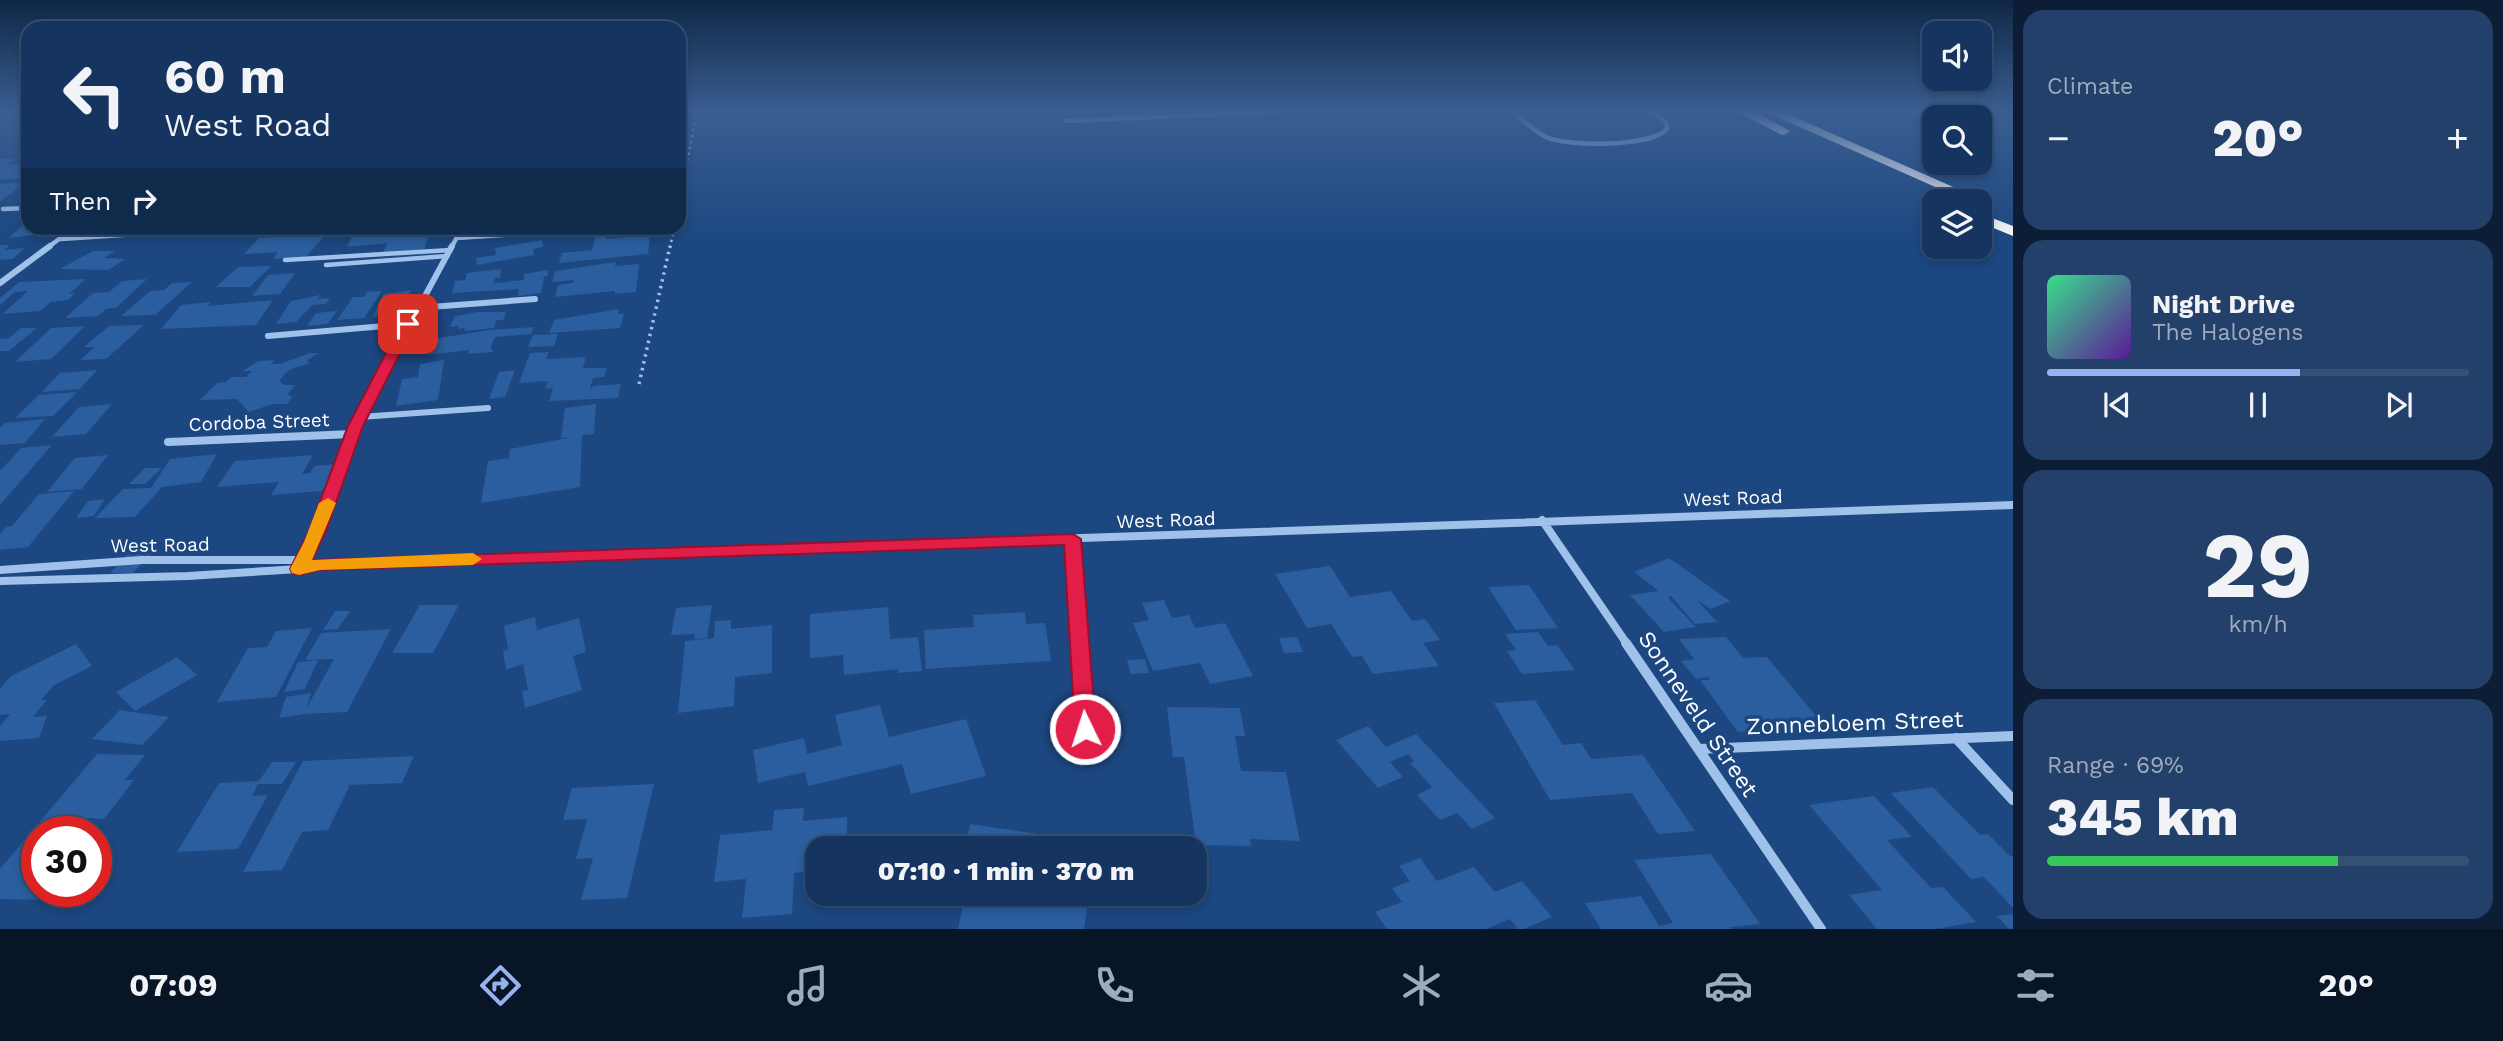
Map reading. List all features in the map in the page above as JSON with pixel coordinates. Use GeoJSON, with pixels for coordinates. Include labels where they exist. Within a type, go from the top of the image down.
{"type":"FeatureCollection","features":[{"type":"Feature","properties":{"kind":"highway"},"geometry":{"type":"LineString","coordinates":[[1836,154],[1846,159]]}},
{"type":"Feature","properties":{"kind":"highway"},"geometry":{"type":"LineString","coordinates":[[1871,154],[1951,189]]}},
{"type":"Feature","properties":{"kind":"highway"},"geometry":{"type":"LineString","coordinates":[[1992,206],[2013,215]]}},
{"type":"Feature","properties":{"kind":"highway"},"geometry":{"type":"LineString","coordinates":[[1992,222],[2013,231]]}},
{"type":"Feature","properties":{"kind":"street"},"geometry":{"type":"LineString","coordinates":[[3,209],[21,208]]}},
{"type":"Feature","properties":{"kind":"street"},"geometry":{"type":"LineString","coordinates":[[1,282],[66,235]]}},
{"type":"Feature","properties":{"kind":"street"},"geometry":{"type":"LineString","coordinates":[[61,239],[122,235]]}},
{"type":"Feature","properties":{"kind":"street"},"geometry":{"type":"LineString","coordinates":[[299,569],[318,531],[360,417],[458,235]]}},
{"type":"Feature","properties":{"kind":"street"},"geometry":{"type":"LineString","coordinates":[[457,238],[503,235]]}},
{"type":"Feature","properties":{"kind":"street"},"geometry":{"type":"LineString","coordinates":[[417,308],[536,299]]}},
{"type":"Feature","properties":{"kind":"street"},"geometry":{"type":"LineString","coordinates":[[268,336],[408,324]]}},
{"type":"Feature","properties":{"kind":"street"},"geometry":{"type":"LineString","coordinates":[[360,417],[488,408]]}},
{"type":"Feature","properties":{"kind":"street","name":"Cordoba Street"},"geometry":{"type":"LineString","coordinates":[[168,442],[352,434]]}},
{"type":"Feature","properties":{"kind":"street","name":"West Road"},"geometry":{"type":"LineString","coordinates":[[0,579],[187,576],[299,569],[320,564],[2013,505]]}},
{"type":"Feature","properties":{"kind":"street","name":"Sonneveld Street"},"geometry":{"type":"LineString","coordinates":[[1542,520],[1821,929]]}},
{"type":"Feature","properties":{"kind":"street"},"geometry":{"type":"LineString","coordinates":[[1073,539],[1085,729]]}},
{"type":"Feature","properties":{"kind":"street","name":"West Road"},"geometry":{"type":"LineString","coordinates":[[0,570],[142,560],[304,560],[320,564]]}},
{"type":"Feature","properties":{"kind":"street"},"geometry":{"type":"LineString","coordinates":[[0,579],[10,568]]}},
{"type":"Feature","properties":{"kind":"street","name":"Zonnebloem Street"},"geometry":{"type":"LineString","coordinates":[[1699,749],[2013,736]]}},
{"type":"Feature","properties":{"kind":"street"},"geometry":{"type":"LineString","coordinates":[[1956,738],[2013,800]]}},
{"type":"Feature","properties":{"kind":"lane"},"geometry":{"type":"LineString","coordinates":[[285,261],[449,253]]}},
{"type":"Feature","properties":{"kind":"lane"},"geometry":{"type":"LineString","coordinates":[[326,265],[449,253]]}},
{"type":"Feature","properties":{"kind":"path"},"geometry":{"type":"LineString","coordinates":[[639,384],[672,235]]}},
{"type":"Feature","properties":{"kind":"building"},"geometry":{"type":"Polygon","coordinates":[[[0,159],[15,159],[6,165],[21,164],[21,177],[18,179],[0,179],[0,159]]]}},
{"type":"Feature","properties":{"kind":"building"},"geometry":{"type":"Polygon","coordinates":[[[21,182],[21,186],[0,202],[0,184],[21,182]]]}},
{"type":"Feature","properties":{"kind":"building"},"geometry":{"type":"Polygon","coordinates":[[[21,227],[21,235],[33,235],[9,238],[21,227]]]}},
{"type":"Feature","properties":{"kind":"building"},"geometry":{"type":"Polygon","coordinates":[[[325,235],[306,257],[273,259],[278,252],[244,254],[259,238],[325,235]]]}},
{"type":"Feature","properties":{"kind":"building"},"geometry":{"type":"Polygon","coordinates":[[[353,235],[429,235],[424,249],[383,253],[387,243],[347,247],[353,235]]]}},
{"type":"Feature","properties":{"kind":"building"},"geometry":{"type":"Polygon","coordinates":[[[596,235],[606,235],[606,239],[650,235],[648,254],[559,263],[562,253],[592,250],[596,235]]]}},
{"type":"Feature","properties":{"kind":"building"},"geometry":{"type":"Polygon","coordinates":[[[542,240],[543,247],[533,249],[534,255],[477,265],[476,258],[496,255],[495,248],[542,240]]]}},
{"type":"Feature","properties":{"kind":"building"},"geometry":{"type":"Polygon","coordinates":[[[0,245],[10,245],[4,250],[24,248],[13,259],[0,260],[0,245]]]}},
{"type":"Feature","properties":{"kind":"building"},"geometry":{"type":"Polygon","coordinates":[[[93,251],[115,251],[104,258],[125,259],[109,270],[60,269],[93,251]]]}},
{"type":"Feature","properties":{"kind":"building"},"geometry":{"type":"Polygon","coordinates":[[[616,262],[615,266],[639,264],[636,292],[615,294],[615,291],[555,297],[558,285],[573,283],[574,280],[552,282],[555,271],[616,262]]]}},
{"type":"Feature","properties":{"kind":"building"},"geometry":{"type":"Polygon","coordinates":[[[271,266],[250,287],[216,287],[238,267],[271,266]]]}},
{"type":"Feature","properties":{"kind":"building"},"geometry":{"type":"Polygon","coordinates":[[[501,269],[500,278],[495,278],[494,283],[524,280],[524,274],[547,270],[548,276],[535,278],[544,277],[541,293],[518,296],[519,289],[452,293],[455,281],[465,280],[467,273],[501,269]]]}},
{"type":"Feature","properties":{"kind":"building"},"geometry":{"type":"Polygon","coordinates":[[[295,273],[280,294],[252,296],[268,275],[295,273]]]}},
{"type":"Feature","properties":{"kind":"building"},"geometry":{"type":"Polygon","coordinates":[[[86,279],[69,294],[75,293],[68,300],[51,302],[40,311],[2,314],[28,291],[15,292],[0,305],[0,298],[19,282],[86,279]]]}},
{"type":"Feature","properties":{"kind":"building"},"geometry":{"type":"Polygon","coordinates":[[[147,279],[116,308],[106,309],[98,316],[65,318],[93,293],[109,292],[122,281],[147,279]]]}},
{"type":"Feature","properties":{"kind":"building"},"geometry":{"type":"Polygon","coordinates":[[[192,282],[155,315],[121,316],[150,291],[164,290],[172,283],[192,282]]]}},
{"type":"Feature","properties":{"kind":"building"},"geometry":{"type":"Polygon","coordinates":[[[411,290],[398,315],[372,317],[384,294],[411,290]]]}},
{"type":"Feature","properties":{"kind":"building"},"geometry":{"type":"Polygon","coordinates":[[[382,291],[364,318],[337,320],[353,297],[364,297],[367,292],[382,291]]]}},
{"type":"Feature","properties":{"kind":"building"},"geometry":{"type":"Polygon","coordinates":[[[320,295],[318,299],[330,298],[326,304],[313,305],[296,322],[276,324],[291,301],[320,295]]]}},
{"type":"Feature","properties":{"kind":"building"},"geometry":{"type":"Polygon","coordinates":[[[273,300],[256,325],[161,329],[181,305],[211,302],[208,306],[273,300]]]}},
{"type":"Feature","properties":{"kind":"building"},"geometry":{"type":"Polygon","coordinates":[[[619,309],[618,314],[624,313],[620,328],[549,333],[554,320],[619,309]]]}},
{"type":"Feature","properties":{"kind":"building"},"geometry":{"type":"Polygon","coordinates":[[[337,311],[328,324],[307,326],[316,313],[337,311]]]}},
{"type":"Feature","properties":{"kind":"building"},"geometry":{"type":"Polygon","coordinates":[[[478,312],[506,312],[503,320],[497,320],[494,328],[464,331],[465,328],[458,329],[459,326],[450,327],[455,316],[478,312]]]}},
{"type":"Feature","properties":{"kind":"building"},"geometry":{"type":"Polygon","coordinates":[[[144,325],[106,359],[80,360],[95,347],[84,347],[109,326],[144,325]]]}},
{"type":"Feature","properties":{"kind":"building"},"geometry":{"type":"Polygon","coordinates":[[[85,326],[51,359],[15,362],[51,328],[85,326]]]}},
{"type":"Feature","properties":{"kind":"building"},"geometry":{"type":"Polygon","coordinates":[[[534,327],[531,334],[495,337],[491,347],[493,352],[468,354],[469,350],[428,355],[433,339],[489,330],[534,327]]]}},
{"type":"Feature","properties":{"kind":"building"},"geometry":{"type":"Polygon","coordinates":[[[21,328],[37,328],[9,351],[0,351],[0,339],[9,338],[21,328]]]}},
{"type":"Feature","properties":{"kind":"building"},"geometry":{"type":"Polygon","coordinates":[[[558,334],[554,346],[528,347],[533,335],[558,334]]]}},
{"type":"Feature","properties":{"kind":"building"},"geometry":{"type":"Polygon","coordinates":[[[549,352],[546,359],[586,357],[583,368],[607,368],[604,377],[593,378],[590,389],[594,386],[621,384],[618,398],[549,401],[553,388],[545,389],[548,381],[519,383],[530,353],[549,352]]]}},
{"type":"Feature","properties":{"kind":"building"},"geometry":{"type":"Polygon","coordinates":[[[310,353],[319,353],[307,360],[310,363],[289,370],[279,381],[284,385],[295,385],[288,394],[292,397],[287,404],[273,404],[249,412],[237,399],[200,400],[217,383],[226,382],[231,377],[246,377],[252,371],[243,371],[258,361],[274,360],[271,364],[280,364],[310,353]]]}},
{"type":"Feature","properties":{"kind":"building"},"geometry":{"type":"Polygon","coordinates":[[[444,360],[438,400],[396,406],[402,379],[418,377],[420,364],[444,360]]]}},
{"type":"Feature","properties":{"kind":"building"},"geometry":{"type":"Polygon","coordinates":[[[97,370],[80,389],[42,392],[60,373],[97,370]]]}},
{"type":"Feature","properties":{"kind":"building"},"geometry":{"type":"Polygon","coordinates":[[[515,370],[505,397],[489,399],[499,372],[515,370]]]}},
{"type":"Feature","properties":{"kind":"building"},"geometry":{"type":"Polygon","coordinates":[[[77,392],[53,416],[15,418],[39,395],[77,392]]]}},
{"type":"Feature","properties":{"kind":"building"},"geometry":{"type":"Polygon","coordinates":[[[112,404],[86,434],[52,437],[79,407],[112,404]]]}},
{"type":"Feature","properties":{"kind":"building"},"geometry":{"type":"Polygon","coordinates":[[[596,404],[594,434],[582,435],[580,487],[481,503],[488,461],[509,458],[510,449],[573,437],[561,438],[565,408],[596,404]]]}},
{"type":"Feature","properties":{"kind":"building"},"geometry":{"type":"Polygon","coordinates":[[[45,419],[25,443],[0,445],[0,428],[5,423],[45,419]]]}},
{"type":"Feature","properties":{"kind":"building"},"geometry":{"type":"Polygon","coordinates":[[[52,445],[0,505],[0,471],[21,448],[52,445]]]}},
{"type":"Feature","properties":{"kind":"building"},"geometry":{"type":"Polygon","coordinates":[[[217,454],[201,482],[162,487],[135,517],[95,518],[123,489],[151,488],[170,459],[217,454]]]}},
{"type":"Feature","properties":{"kind":"building"},"geometry":{"type":"Polygon","coordinates":[[[108,455],[82,489],[47,492],[75,458],[108,455]]]}},
{"type":"Feature","properties":{"kind":"building"},"geometry":{"type":"Polygon","coordinates":[[[313,455],[302,474],[310,473],[314,466],[337,464],[322,491],[271,495],[279,482],[217,487],[235,461],[313,455]]]}},
{"type":"Feature","properties":{"kind":"building"},"geometry":{"type":"Polygon","coordinates":[[[145,468],[162,468],[145,484],[129,484],[145,468]]]}},
{"type":"Feature","properties":{"kind":"building"},"geometry":{"type":"Polygon","coordinates":[[[74,491],[28,547],[0,550],[0,534],[6,527],[12,526],[39,494],[74,491]]]}},
{"type":"Feature","properties":{"kind":"building"},"geometry":{"type":"Polygon","coordinates":[[[105,499],[94,516],[76,518],[88,501],[105,499]]]}},
{"type":"Feature","properties":{"kind":"building"},"geometry":{"type":"Polygon","coordinates":[[[133,549],[155,550],[133,573],[110,573],[133,549]]]}},
{"type":"Feature","properties":{"kind":"building"},"geometry":{"type":"Polygon","coordinates":[[[1669,558],[1730,601],[1711,609],[1697,600],[1717,622],[1695,624],[1671,596],[1668,598],[1696,627],[1664,632],[1630,595],[1659,591],[1634,572],[1669,558]]]}},
{"type":"Feature","properties":{"kind":"building"},"geometry":{"type":"Polygon","coordinates":[[[1330,566],[1350,597],[1391,591],[1412,621],[1425,619],[1440,640],[1423,643],[1439,666],[1373,674],[1362,656],[1352,657],[1331,624],[1307,628],[1275,574],[1330,566]]]}},
{"type":"Feature","properties":{"kind":"building"},"geometry":{"type":"Polygon","coordinates":[[[1529,585],[1558,628],[1516,630],[1488,587],[1529,585]]]}},
{"type":"Feature","properties":{"kind":"building"},"geometry":{"type":"Polygon","coordinates":[[[1164,600],[1172,618],[1189,615],[1195,628],[1225,623],[1253,676],[1210,684],[1200,663],[1153,671],[1133,623],[1149,620],[1142,603],[1164,600]]]}},
{"type":"Feature","properties":{"kind":"building"},"geometry":{"type":"Polygon","coordinates":[[[420,605],[459,605],[433,653],[392,653],[420,605]]]}},
{"type":"Feature","properties":{"kind":"building"},"geometry":{"type":"Polygon","coordinates":[[[712,605],[707,638],[694,639],[695,634],[671,635],[676,608],[712,605]]]}},
{"type":"Feature","properties":{"kind":"building"},"geometry":{"type":"Polygon","coordinates":[[[888,607],[890,639],[918,637],[922,671],[898,673],[898,669],[844,675],[843,655],[810,658],[810,614],[888,607]]]}},
{"type":"Feature","properties":{"kind":"building"},"geometry":{"type":"Polygon","coordinates":[[[335,611],[350,611],[338,629],[323,630],[335,611]]]}},
{"type":"Feature","properties":{"kind":"building"},"geometry":{"type":"Polygon","coordinates":[[[1025,612],[1026,624],[1045,623],[1051,661],[926,669],[924,630],[974,627],[973,615],[1025,612]]]}},
{"type":"Feature","properties":{"kind":"building"},"geometry":{"type":"Polygon","coordinates":[[[535,617],[537,630],[579,618],[586,652],[573,656],[582,690],[525,708],[522,691],[528,690],[523,664],[506,670],[503,651],[508,650],[504,626],[535,617]]]}},
{"type":"Feature","properties":{"kind":"building"},"geometry":{"type":"Polygon","coordinates":[[[731,620],[731,629],[772,625],[772,673],[735,677],[734,706],[678,713],[685,641],[714,638],[715,621],[731,620]]]}},
{"type":"Feature","properties":{"kind":"building"},"geometry":{"type":"Polygon","coordinates":[[[312,628],[276,697],[217,702],[248,648],[267,647],[276,631],[312,628]]]}},
{"type":"Feature","properties":{"kind":"building"},"geometry":{"type":"Polygon","coordinates":[[[391,629],[347,712],[279,718],[286,697],[311,693],[306,709],[334,659],[305,660],[321,633],[391,629]]]}},
{"type":"Feature","properties":{"kind":"building"},"geometry":{"type":"Polygon","coordinates":[[[1538,632],[1548,646],[1557,645],[1575,670],[1522,674],[1507,651],[1516,650],[1505,634],[1538,632]]]}},
{"type":"Feature","properties":{"kind":"building"},"geometry":{"type":"Polygon","coordinates":[[[1297,637],[1303,652],[1284,653],[1279,638],[1297,637]]]}},
{"type":"Feature","properties":{"kind":"building"},"geometry":{"type":"Polygon","coordinates":[[[1726,637],[1743,658],[1767,657],[1826,728],[1738,732],[1700,680],[1710,680],[1708,677],[1696,679],[1681,661],[1694,659],[1679,639],[1726,637]]]}},
{"type":"Feature","properties":{"kind":"building"},"geometry":{"type":"Polygon","coordinates":[[[76,644],[92,666],[54,685],[41,700],[47,700],[33,717],[47,716],[39,738],[0,741],[0,726],[10,714],[0,715],[0,689],[11,676],[76,644]]]}},
{"type":"Feature","properties":{"kind":"building"},"geometry":{"type":"Polygon","coordinates":[[[177,657],[197,675],[135,711],[116,692],[177,657]]]}},
{"type":"Feature","properties":{"kind":"building"},"geometry":{"type":"Polygon","coordinates":[[[1145,659],[1149,673],[1131,674],[1127,660],[1145,659]]]}},
{"type":"Feature","properties":{"kind":"building"},"geometry":{"type":"Polygon","coordinates":[[[318,660],[305,689],[284,692],[298,662],[318,660]]]}},
{"type":"Feature","properties":{"kind":"building"},"geometry":{"type":"Polygon","coordinates":[[[1535,700],[1563,745],[1581,743],[1591,759],[1643,755],[1695,831],[1658,834],[1632,793],[1550,800],[1494,703],[1535,700]]]}},
{"type":"Feature","properties":{"kind":"building"},"geometry":{"type":"Polygon","coordinates":[[[880,705],[889,737],[966,719],[986,776],[911,794],[902,764],[808,786],[805,772],[758,783],[753,750],[804,738],[807,754],[842,745],[835,715],[880,705]]]}},
{"type":"Feature","properties":{"kind":"building"},"geometry":{"type":"Polygon","coordinates":[[[1167,707],[1240,708],[1245,736],[1235,736],[1241,771],[1286,772],[1300,841],[1250,839],[1251,846],[1207,845],[1207,836],[1195,836],[1184,757],[1173,757],[1167,707]]]}},
{"type":"Feature","properties":{"kind":"building"},"geometry":{"type":"Polygon","coordinates":[[[120,710],[169,717],[142,745],[92,739],[120,710]]]}},
{"type":"Feature","properties":{"kind":"building"},"geometry":{"type":"Polygon","coordinates":[[[1368,726],[1386,747],[1416,734],[1495,818],[1472,829],[1457,813],[1440,820],[1417,795],[1432,787],[1410,763],[1414,761],[1408,754],[1390,762],[1403,777],[1378,788],[1336,740],[1368,726]]]}},
{"type":"Feature","properties":{"kind":"building"},"geometry":{"type":"Polygon","coordinates":[[[97,754],[145,755],[125,780],[134,780],[106,816],[45,816],[97,754]]]}},
{"type":"Feature","properties":{"kind":"building"},"geometry":{"type":"Polygon","coordinates":[[[414,756],[402,783],[350,785],[328,830],[302,832],[282,870],[243,872],[303,761],[414,756]]]}},
{"type":"Feature","properties":{"kind":"building"},"geometry":{"type":"Polygon","coordinates":[[[272,762],[296,762],[282,784],[258,784],[252,796],[268,795],[238,849],[177,852],[219,783],[259,781],[272,762]]]}},
{"type":"Feature","properties":{"kind":"building"},"geometry":{"type":"Polygon","coordinates":[[[654,784],[627,898],[581,900],[593,858],[576,859],[587,819],[563,820],[572,788],[654,784]]]}},
{"type":"Feature","properties":{"kind":"building"},"geometry":{"type":"Polygon","coordinates":[[[1933,787],[1980,835],[1988,834],[2013,856],[2013,908],[1984,877],[1971,879],[1891,793],[1933,787]]]}},
{"type":"Feature","properties":{"kind":"building"},"geometry":{"type":"Polygon","coordinates":[[[1874,796],[1912,837],[1887,840],[1931,888],[1943,887],[1976,922],[1934,929],[1877,929],[1849,895],[1882,890],[1809,805],[1874,796]]]}},
{"type":"Feature","properties":{"kind":"building"},"geometry":{"type":"Polygon","coordinates":[[[804,808],[803,821],[847,817],[847,836],[805,836],[805,872],[794,873],[792,914],[742,918],[746,879],[714,882],[720,835],[772,830],[774,810],[804,808]]]}},
{"type":"Feature","properties":{"kind":"building"},"geometry":{"type":"Polygon","coordinates":[[[970,824],[1051,836],[968,836],[970,824]]]}},
{"type":"Feature","properties":{"kind":"building"},"geometry":{"type":"Polygon","coordinates":[[[21,844],[21,899],[0,899],[0,869],[21,844]]]}},
{"type":"Feature","properties":{"kind":"building"},"geometry":{"type":"Polygon","coordinates":[[[1711,854],[1760,924],[1730,927],[1731,929],[1601,929],[1585,903],[1641,896],[1659,926],[1673,923],[1634,860],[1711,854]]]}},
{"type":"Feature","properties":{"kind":"building"},"geometry":{"type":"Polygon","coordinates":[[[1420,858],[1437,881],[1474,867],[1495,892],[1522,881],[1552,917],[1524,929],[1518,929],[1510,919],[1486,929],[1387,929],[1375,912],[1402,902],[1392,888],[1410,881],[1399,866],[1420,858]]]}},
{"type":"Feature","properties":{"kind":"building"},"geometry":{"type":"Polygon","coordinates":[[[963,906],[1087,906],[1084,929],[958,929],[963,906]]]}},
{"type":"Feature","properties":{"kind":"building"},"geometry":{"type":"Polygon","coordinates":[[[2013,914],[2013,929],[2009,929],[1997,916],[2013,914]]]}},
{"type":"Feature","properties":{"kind":"slow traffic"},"geometry":{"type":"LineString","coordinates":[[328,503],[318,531],[299,569],[320,564],[473,559]]}},
{"type":"Feature","properties":{"kind":"route"},"geometry":{"type":"LineString","coordinates":[[408,324],[355,426],[318,531],[299,569],[320,564],[805,550],[1073,539],[1085,729]]}}]}
